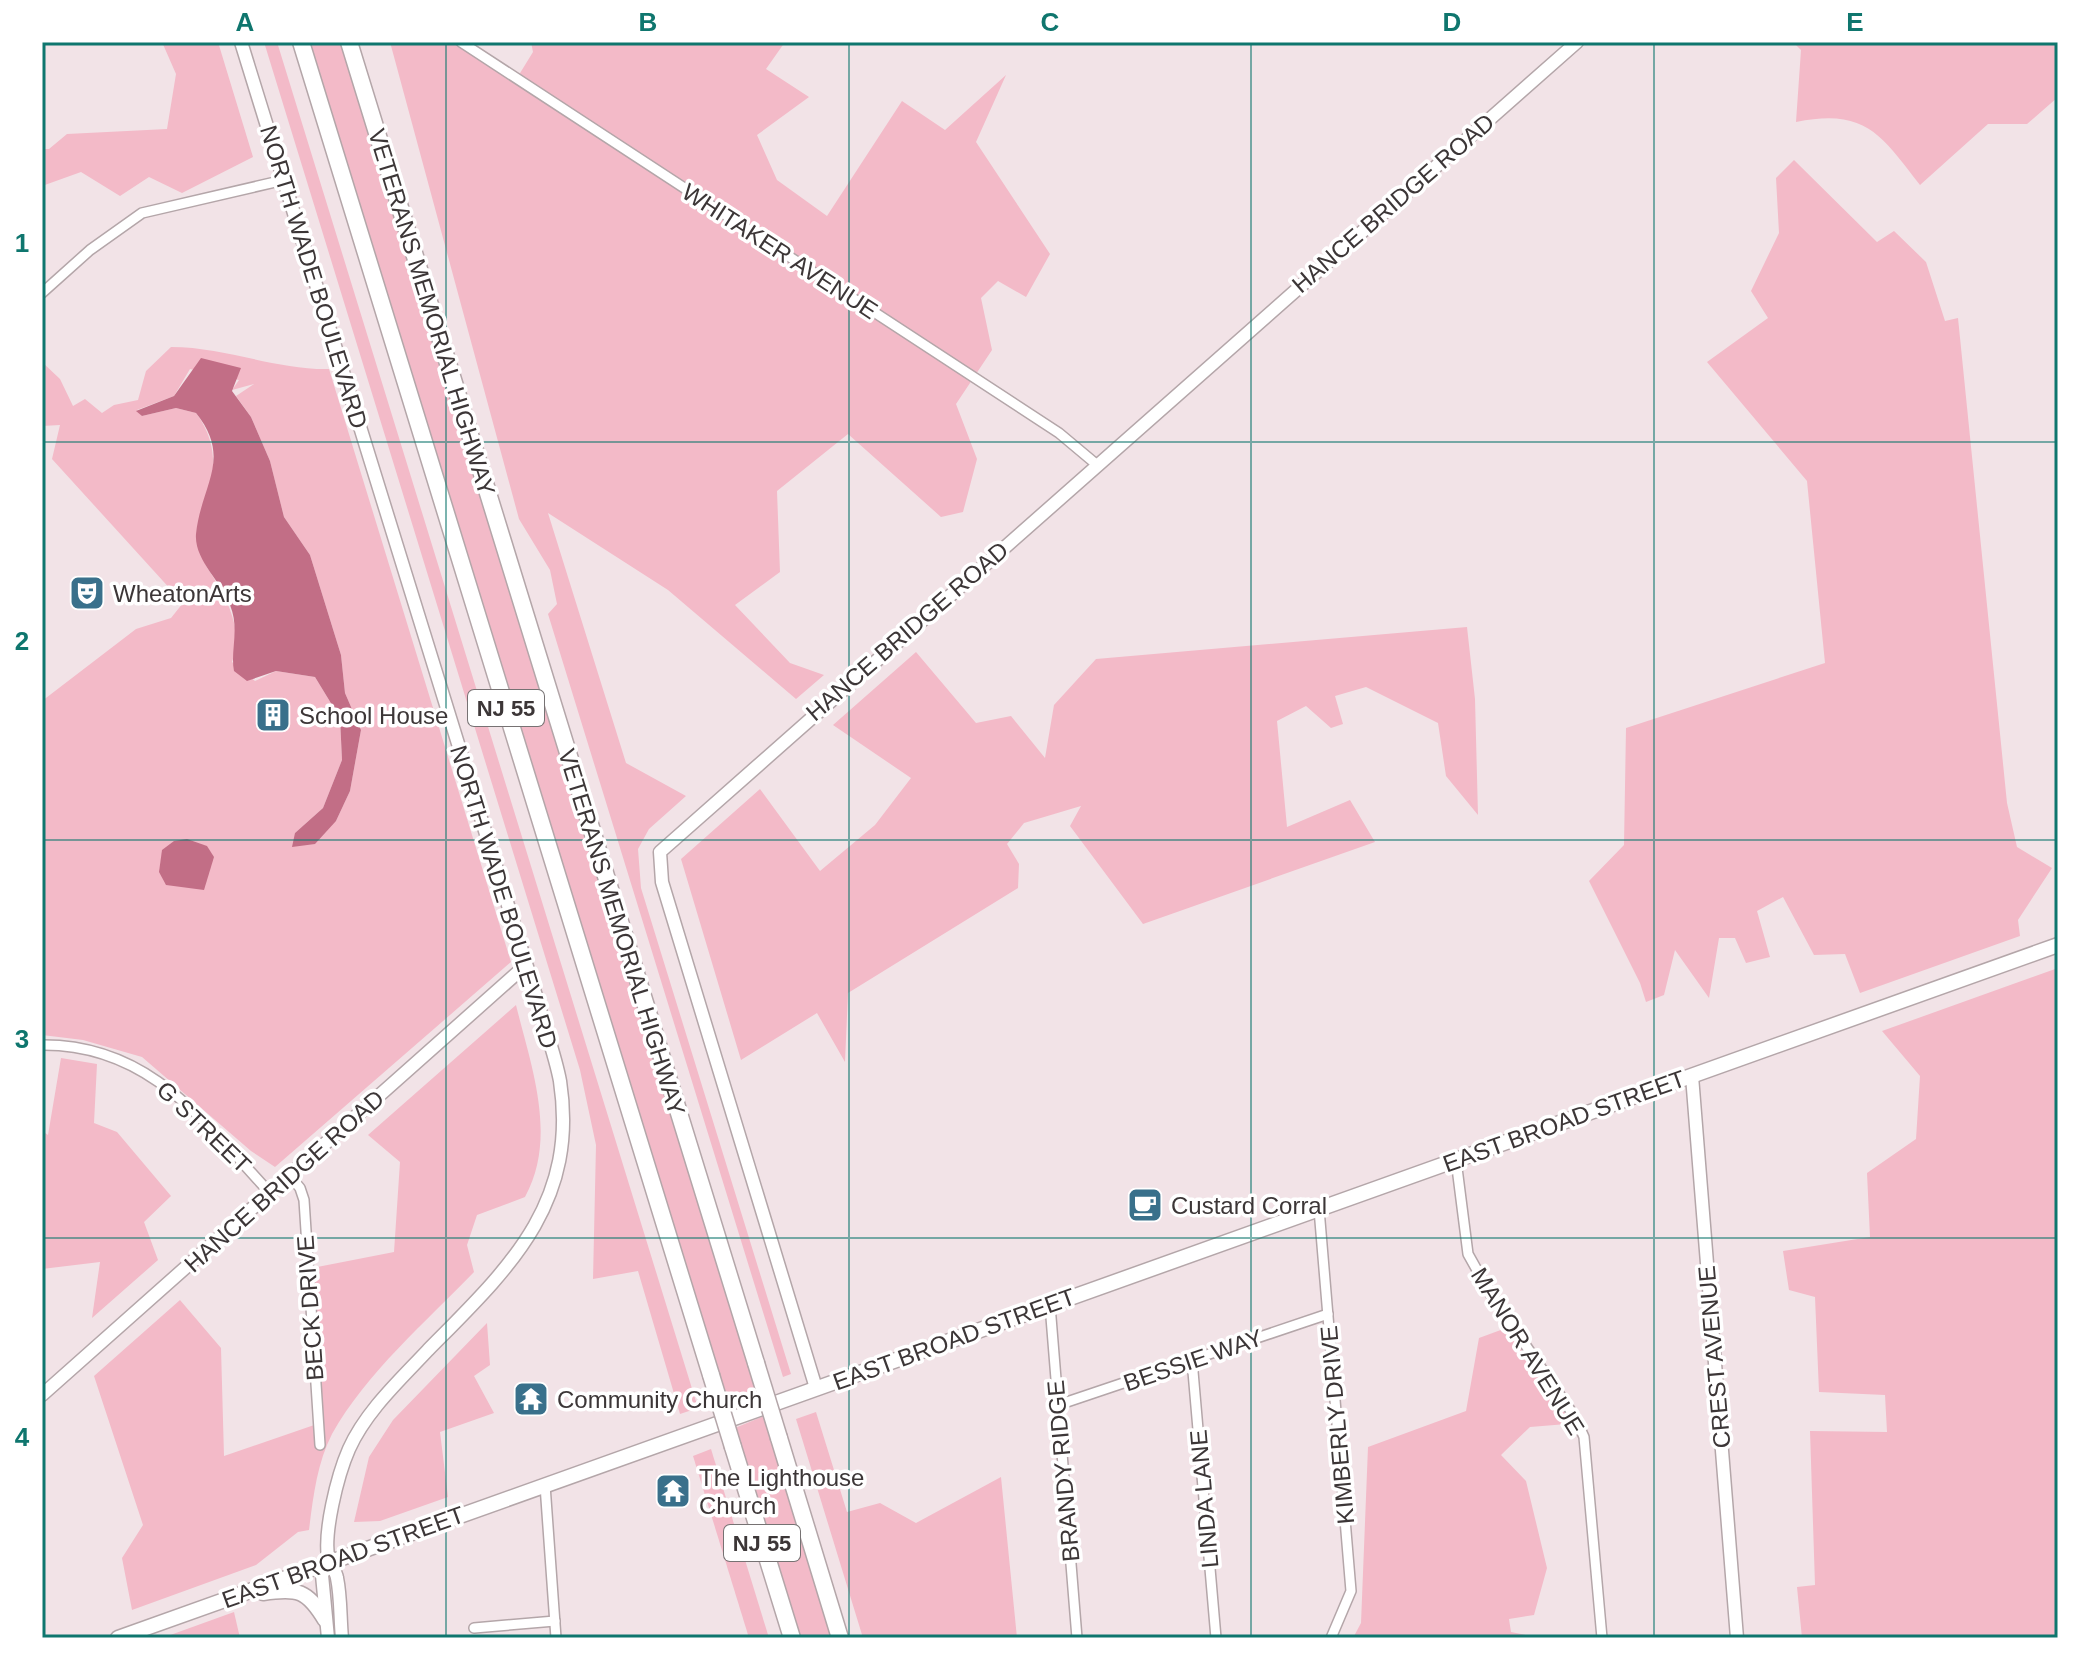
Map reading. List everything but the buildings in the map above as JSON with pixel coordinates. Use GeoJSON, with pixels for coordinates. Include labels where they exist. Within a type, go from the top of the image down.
{"type":"FeatureCollection","features":[{"type":"Feature","properties":{"kind":"highway","name":"VETERANS MEMORIAL HIGHWAY"},"geometry":{"type":"LineString","coordinates":[[301,42],[792,1638]]}},
{"type":"Feature","properties":{"kind":"highway","name":"VETERANS MEMORIAL HIGHWAY"},"geometry":{"type":"LineString","coordinates":[[349,42],[840,1638]]}},
{"type":"Feature","properties":{"kind":"main road","name":"EAST BROAD STREET"},"geometry":{"type":"LineString","coordinates":[[118,1638],[2058,945]]}},
{"type":"Feature","properties":{"kind":"main road"},"geometry":{"type":"LineString","coordinates":[[239,1594],[301,1592],[309,1597],[325,1620]]}},
{"type":"Feature","properties":{"kind":"street","name":"NORTH WADE BOULEVARD"},"geometry":{"type":"LineString","coordinates":[[241,42],[560,1084],[563,1130],[552,1190],[532,1234],[511,1264],[383,1397],[349,1448],[332,1507],[329,1562],[322,1575],[328,1638]]}},
{"type":"Feature","properties":{"kind":"street","name":"WHITAKER AVENUE"},"geometry":{"type":"LineString","coordinates":[[461,42],[1059,433],[1096,464]]}},
{"type":"Feature","properties":{"kind":"street","name":"HANCE BRIDGE ROAD"},"geometry":{"type":"LineString","coordinates":[[816,1388],[662,882],[660,852],[1577,42]]}},
{"type":"Feature","properties":{"kind":"street"},"geometry":{"type":"LineString","coordinates":[[42,293],[90,250],[142,213],[284,180]]}},
{"type":"Feature","properties":{"kind":"street","name":"HANCE BRIDGE ROAD"},"geometry":{"type":"LineString","coordinates":[[42,1395],[525,966]]}},
{"type":"Feature","properties":{"kind":"street","name":"G STREET"},"geometry":{"type":"LineString","coordinates":[[42,1045],[83,1048],[112,1057],[164,1083],[193,1109],[270,1193]]}},
{"type":"Feature","properties":{"kind":"street","name":"CREST AVENUE"},"geometry":{"type":"LineString","coordinates":[[1692,1076],[1737,1638]]}},
{"type":"Feature","properties":{"kind":"street","name":"MANOR AVENUE"},"geometry":{"type":"LineString","coordinates":[[1456,1160],[1468,1254],[1491,1295],[1575,1417],[1584,1437],[1602,1638]]}},
{"type":"Feature","properties":{"kind":"street","name":"BECK DRIVE"},"geometry":{"type":"LineString","coordinates":[[290,1176],[300,1188],[304,1200],[320,1445]]}},
{"type":"Feature","properties":{"kind":"street","name":"KIMBERLY DRIVE"},"geometry":{"type":"LineString","coordinates":[[1319,1209],[1351,1591],[1331,1638]]}},
{"type":"Feature","properties":{"kind":"street","name":"BRANDY RIDGE"},"geometry":{"type":"LineString","coordinates":[[1050,1305],[1077,1638]]}},
{"type":"Feature","properties":{"kind":"street","name":"BESSIE WAY"},"geometry":{"type":"LineString","coordinates":[[1058,1405],[1328,1314]]}},
{"type":"Feature","properties":{"kind":"street","name":"LINDA LANE"},"geometry":{"type":"LineString","coordinates":[[1192,1360],[1216,1638]]}},
{"type":"Feature","properties":{"kind":"street"},"geometry":{"type":"LineString","coordinates":[[545,1485],[556,1638]]}},
{"type":"Feature","properties":{"kind":"street","name":"NORTH WADE BOULEVARD"},"geometry":{"type":"LineString","coordinates":[[329,1562],[337,1574],[342,1638]]}},
{"type":"Feature","properties":{"kind":"street"},"geometry":{"type":"LineString","coordinates":[[474,1628],[555,1621]]}},
{"type":"Feature","properties":{"kind":"shaded area"},"geometry":{"type":"Polygon","coordinates":[[[162,42],[218,42],[253,157],[182,193],[149,177],[120,196],[81,172],[42,186],[42,149],[49,149],[67,134],[167,129],[176,74],[162,42]]]}},
{"type":"Feature","properties":{"kind":"shaded area"},"geometry":{"type":"Polygon","coordinates":[[[264,42],[277,42],[698,1408],[680,1414],[638,1271],[593,1279],[596,1145],[580,1070],[264,42]]]}},
{"type":"Feature","properties":{"kind":"shaded area"},"geometry":{"type":"Polygon","coordinates":[[[308,42],[341,42],[373,145],[760,1399],[731,1411],[308,42]]]}},
{"type":"Feature","properties":{"kind":"shaded area"},"geometry":{"type":"Polygon","coordinates":[[[390,42],[456,42],[517,78],[533,52],[531,42],[785,42],[766,69],[809,97],[757,135],[777,180],[827,216],[902,101],[945,130],[1006,75],[976,142],[1050,254],[1026,297],[998,281],[981,298],[992,350],[956,404],[977,459],[963,512],[941,517],[848,434],[777,491],[780,572],[735,605],[790,663],[824,675],[796,699],[668,590],[548,513],[626,763],[686,796],[649,829],[638,849],[641,888],[791,1374],[783,1377],[548,614],[557,604],[550,570],[519,519],[390,42]]]}},
{"type":"Feature","properties":{"kind":"shaded area"},"geometry":{"type":"Polygon","coordinates":[[[1800,42],[2058,42],[2058,97],[2027,124],[1988,124],[1920,185],[1894,152],[1870,130],[1839,119],[1796,122],[1801,50],[1796,45],[1800,42]]]}},
{"type":"Feature","properties":{"kind":"shaded area"},"geometry":{"type":"Polygon","coordinates":[[[1794,160],[1877,242],[1894,231],[1926,262],[1945,321],[1958,318],[2007,803],[2017,847],[2052,868],[2018,920],[2020,936],[1860,993],[1845,954],[1814,955],[1783,897],[1757,911],[1770,957],[1746,963],[1735,938],[1719,938],[1709,998],[1675,950],[1664,995],[1646,1002],[1640,983],[1589,881],[1624,845],[1626,728],[1825,663],[1807,481],[1707,362],[1768,318],[1751,291],[1779,233],[1776,178],[1794,160]]]}},
{"type":"Feature","properties":{"kind":"shaded area"},"geometry":{"type":"Polygon","coordinates":[[[171,347],[290,366],[329,369],[511,962],[275,1167],[251,1151],[142,1057],[83,1040],[42,1035],[42,701],[136,629],[171,618],[183,603],[52,459],[60,425],[42,426],[42,362],[60,379],[73,406],[85,399],[102,413],[114,405],[138,400],[146,371],[171,347]],[[190,369],[174,396],[137,410],[142,416],[176,408],[196,413],[207,431],[213,466],[204,558],[226,599],[233,620],[236,640],[232,662],[255,681],[276,671],[315,677],[340,718],[342,760],[323,808],[295,833],[336,821],[350,791],[361,730],[345,693],[341,655],[310,555],[284,517],[270,461],[251,417],[236,396],[254,384],[232,390],[239,380],[190,369]]]}},
{"type":"Feature","properties":{"kind":"shaded area"},"geometry":{"type":"Polygon","coordinates":[[[201,358],[241,368],[232,391],[251,417],[270,461],[284,517],[310,555],[341,655],[345,693],[361,730],[350,791],[336,821],[315,844],[292,847],[295,833],[323,808],[342,760],[340,718],[315,677],[276,671],[247,681],[234,671],[233,614],[197,544],[199,517],[214,459],[207,429],[196,413],[176,408],[142,416],[136,411],[174,396],[201,358]]]}},
{"type":"Feature","properties":{"kind":"shaded area"},"geometry":{"type":"Polygon","coordinates":[[[1467,627],[1475,699],[1478,815],[1446,776],[1438,723],[1366,687],[1335,696],[1343,724],[1331,728],[1306,706],[1277,721],[1287,827],[1350,800],[1375,842],[1143,924],[1070,826],[1081,806],[1024,823],[1007,844],[1019,864],[1018,888],[848,993],[845,1062],[817,1013],[741,1060],[681,859],[760,789],[820,871],[875,825],[911,778],[833,725],[916,652],[976,723],[1011,716],[1045,758],[1054,705],[1096,659],[1467,627]]]}},
{"type":"Feature","properties":{"kind":"shaded area"},"geometry":{"type":"Polygon","coordinates":[[[187,839],[207,846],[214,857],[204,890],[166,885],[159,872],[162,850],[174,841],[187,839]]]}},
{"type":"Feature","properties":{"kind":"shaded area"},"geometry":{"type":"Polygon","coordinates":[[[2058,968],[2058,1638],[1802,1638],[1797,1587],[1815,1585],[1810,1431],[1887,1432],[1885,1395],[1819,1392],[1815,1297],[1789,1290],[1783,1251],[1870,1237],[1867,1173],[1916,1139],[1920,1076],[1882,1031],[2058,968]]]}},
{"type":"Feature","properties":{"kind":"shaded area"},"geometry":{"type":"Polygon","coordinates":[[[516,1005],[534,1077],[541,1126],[535,1174],[525,1197],[477,1215],[467,1245],[474,1272],[379,1369],[346,1411],[323,1457],[309,1530],[298,1532],[256,1565],[132,1610],[122,1558],[143,1525],[94,1376],[180,1300],[221,1348],[224,1456],[320,1423],[307,1269],[394,1252],[400,1162],[368,1135],[516,1005]]]}},
{"type":"Feature","properties":{"kind":"shaded area"},"geometry":{"type":"Polygon","coordinates":[[[61,1058],[97,1064],[94,1123],[117,1132],[171,1196],[144,1222],[158,1260],[92,1318],[100,1262],[42,1269],[42,1131],[48,1135],[61,1058]]]}},
{"type":"Feature","properties":{"kind":"shaded area"},"geometry":{"type":"Polygon","coordinates":[[[487,1323],[490,1365],[474,1376],[494,1413],[440,1432],[448,1497],[380,1521],[354,1522],[369,1457],[393,1420],[487,1323]]]}},
{"type":"Feature","properties":{"kind":"shaded area"},"geometry":{"type":"Polygon","coordinates":[[[1517,1324],[1579,1423],[1530,1427],[1501,1455],[1526,1481],[1547,1568],[1534,1615],[1509,1619],[1511,1632],[1540,1638],[1353,1638],[1361,1623],[1368,1447],[1466,1411],[1479,1338],[1517,1324]]]}},
{"type":"Feature","properties":{"kind":"shaded area"},"geometry":{"type":"Polygon","coordinates":[[[816,1412],[847,1512],[880,1503],[916,1523],[1001,1477],[1017,1638],[863,1638],[796,1419],[816,1412]]]}},
{"type":"Feature","properties":{"kind":"shaded area"},"geometry":{"type":"Polygon","coordinates":[[[764,1416],[835,1638],[798,1638],[735,1428],[764,1416]]]}},
{"type":"Feature","properties":{"kind":"shaded area"},"geometry":{"type":"Polygon","coordinates":[[[711,1449],[769,1638],[749,1638],[693,1456],[711,1449]]]}},
{"type":"Feature","properties":{"kind":"shaded area"},"geometry":{"type":"Polygon","coordinates":[[[234,1612],[240,1638],[162,1638],[234,1612]]]}},
{"type":"Feature","properties":{"kind":"place","name":"WheatonArts"},"geometry":{"type":"Point","coordinates":[87,593]}},
{"type":"Feature","properties":{"kind":"place","name":"School House"},"geometry":{"type":"Point","coordinates":[273,715]}},
{"type":"Feature","properties":{"kind":"place","name":"Custard Corral"},"geometry":{"type":"Point","coordinates":[1145,1205]}},
{"type":"Feature","properties":{"kind":"place","name":"Community Church"},"geometry":{"type":"Point","coordinates":[531,1399]}},
{"type":"Feature","properties":{"kind":"place","name":"The Lighthouse Church"},"geometry":{"type":"Point","coordinates":[673,1491]}}]}
